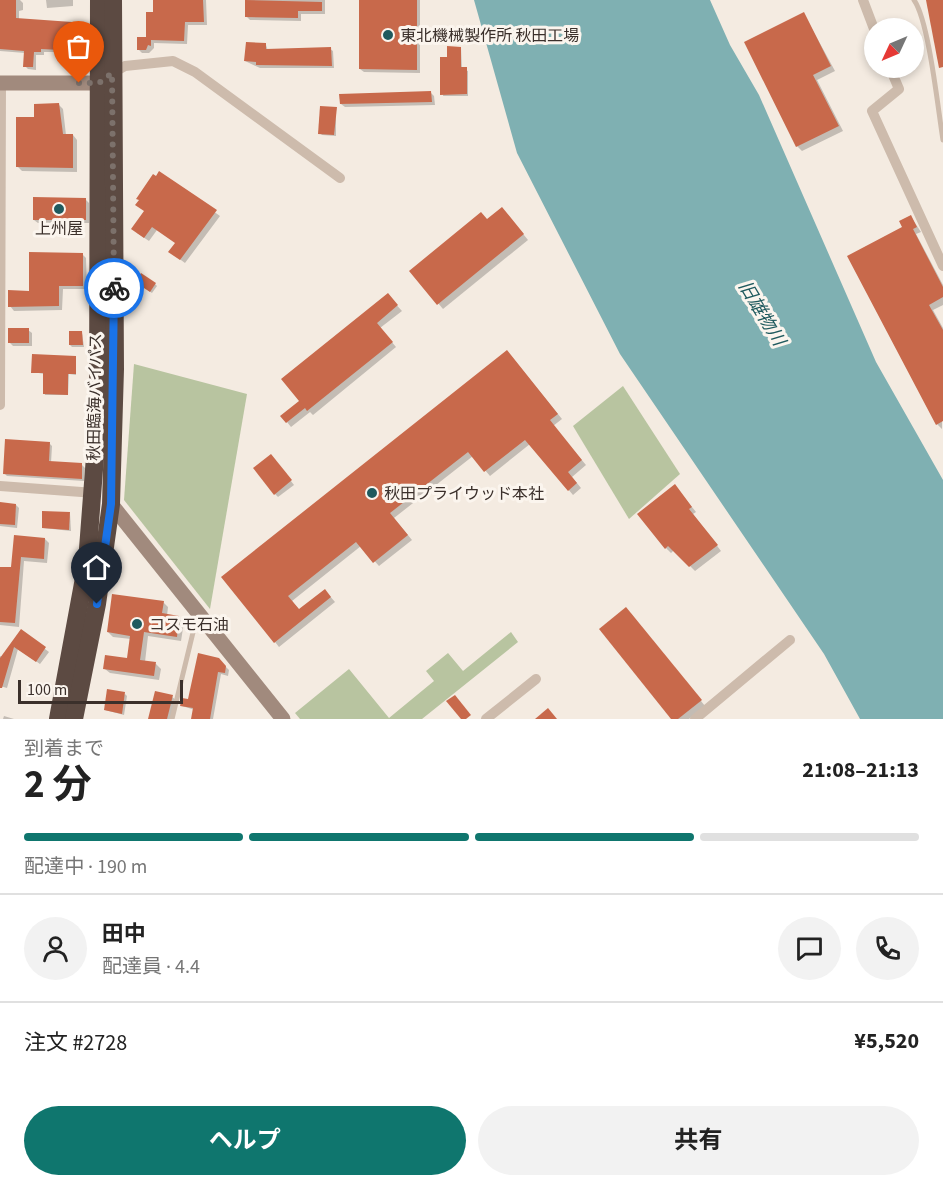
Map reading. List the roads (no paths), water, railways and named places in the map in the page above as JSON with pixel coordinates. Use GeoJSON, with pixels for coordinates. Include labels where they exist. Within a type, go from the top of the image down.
{"type":"FeatureCollection","features":[{"type":"Feature","properties":{"kind":"highway","name":"秋田臨海バイパス"},"geometry":{"type":"LineString","coordinates":[[74,719],[95,614],[111,504],[115,369],[106,78],[99,0]]}},
{"type":"Feature","properties":{"kind":"highway","name":"秋田臨海バイパス"},"geometry":{"type":"LineString","coordinates":[[58,719],[87,562],[94,492],[98,417],[106,78],[113,0]]}},
{"type":"Feature","properties":{"kind":"street"},"geometry":{"type":"LineString","coordinates":[[863,0],[870,18]]}},
{"type":"Feature","properties":{"kind":"street"},"geometry":{"type":"LineString","coordinates":[[0,405],[0,83],[106,78],[124,66],[173,61],[195,72],[340,178]]}},
{"type":"Feature","properties":{"kind":"street"},"geometry":{"type":"LineString","coordinates":[[894,78],[898,89],[872,111],[943,266]]}},
{"type":"Feature","properties":{"kind":"street"},"geometry":{"type":"LineString","coordinates":[[0,486],[94,492],[111,504],[283,719]]}},
{"type":"Feature","properties":{"kind":"street"},"geometry":{"type":"LineString","coordinates":[[695,719],[790,640]]}},
{"type":"Feature","properties":{"kind":"street"},"geometry":{"type":"LineString","coordinates":[[486,719],[536,679]]}},
{"type":"Feature","properties":{"kind":"lane"},"geometry":{"type":"LineString","coordinates":[[914,0],[918,6],[925,38],[943,140]]}},
{"type":"Feature","properties":{"kind":"lane"},"geometry":{"type":"LineString","coordinates":[[172,719],[197,614]]}},
{"type":"Feature","properties":{"kind":"water","name":"旧雄物川"},"geometry":{"type":"Polygon","coordinates":[[[474,0],[710,0],[730,45],[759,95],[876,362],[943,480],[943,719],[860,719],[824,654],[620,354],[517,153],[474,0]]]}},
{"type":"Feature","properties":{"kind":"place","name":"東北機械製作所 秋田工場"},"geometry":{"type":"Point","coordinates":[388,35]}},
{"type":"Feature","properties":{"kind":"place","name":"上州屋"},"geometry":{"type":"Point","coordinates":[59,209]}},
{"type":"Feature","properties":{"kind":"place","name":"秋田プライウッド本社"},"geometry":{"type":"Point","coordinates":[372,493]}},
{"type":"Feature","properties":{"kind":"place","name":"コスモ石油"},"geometry":{"type":"Point","coordinates":[137,624]}}]}
